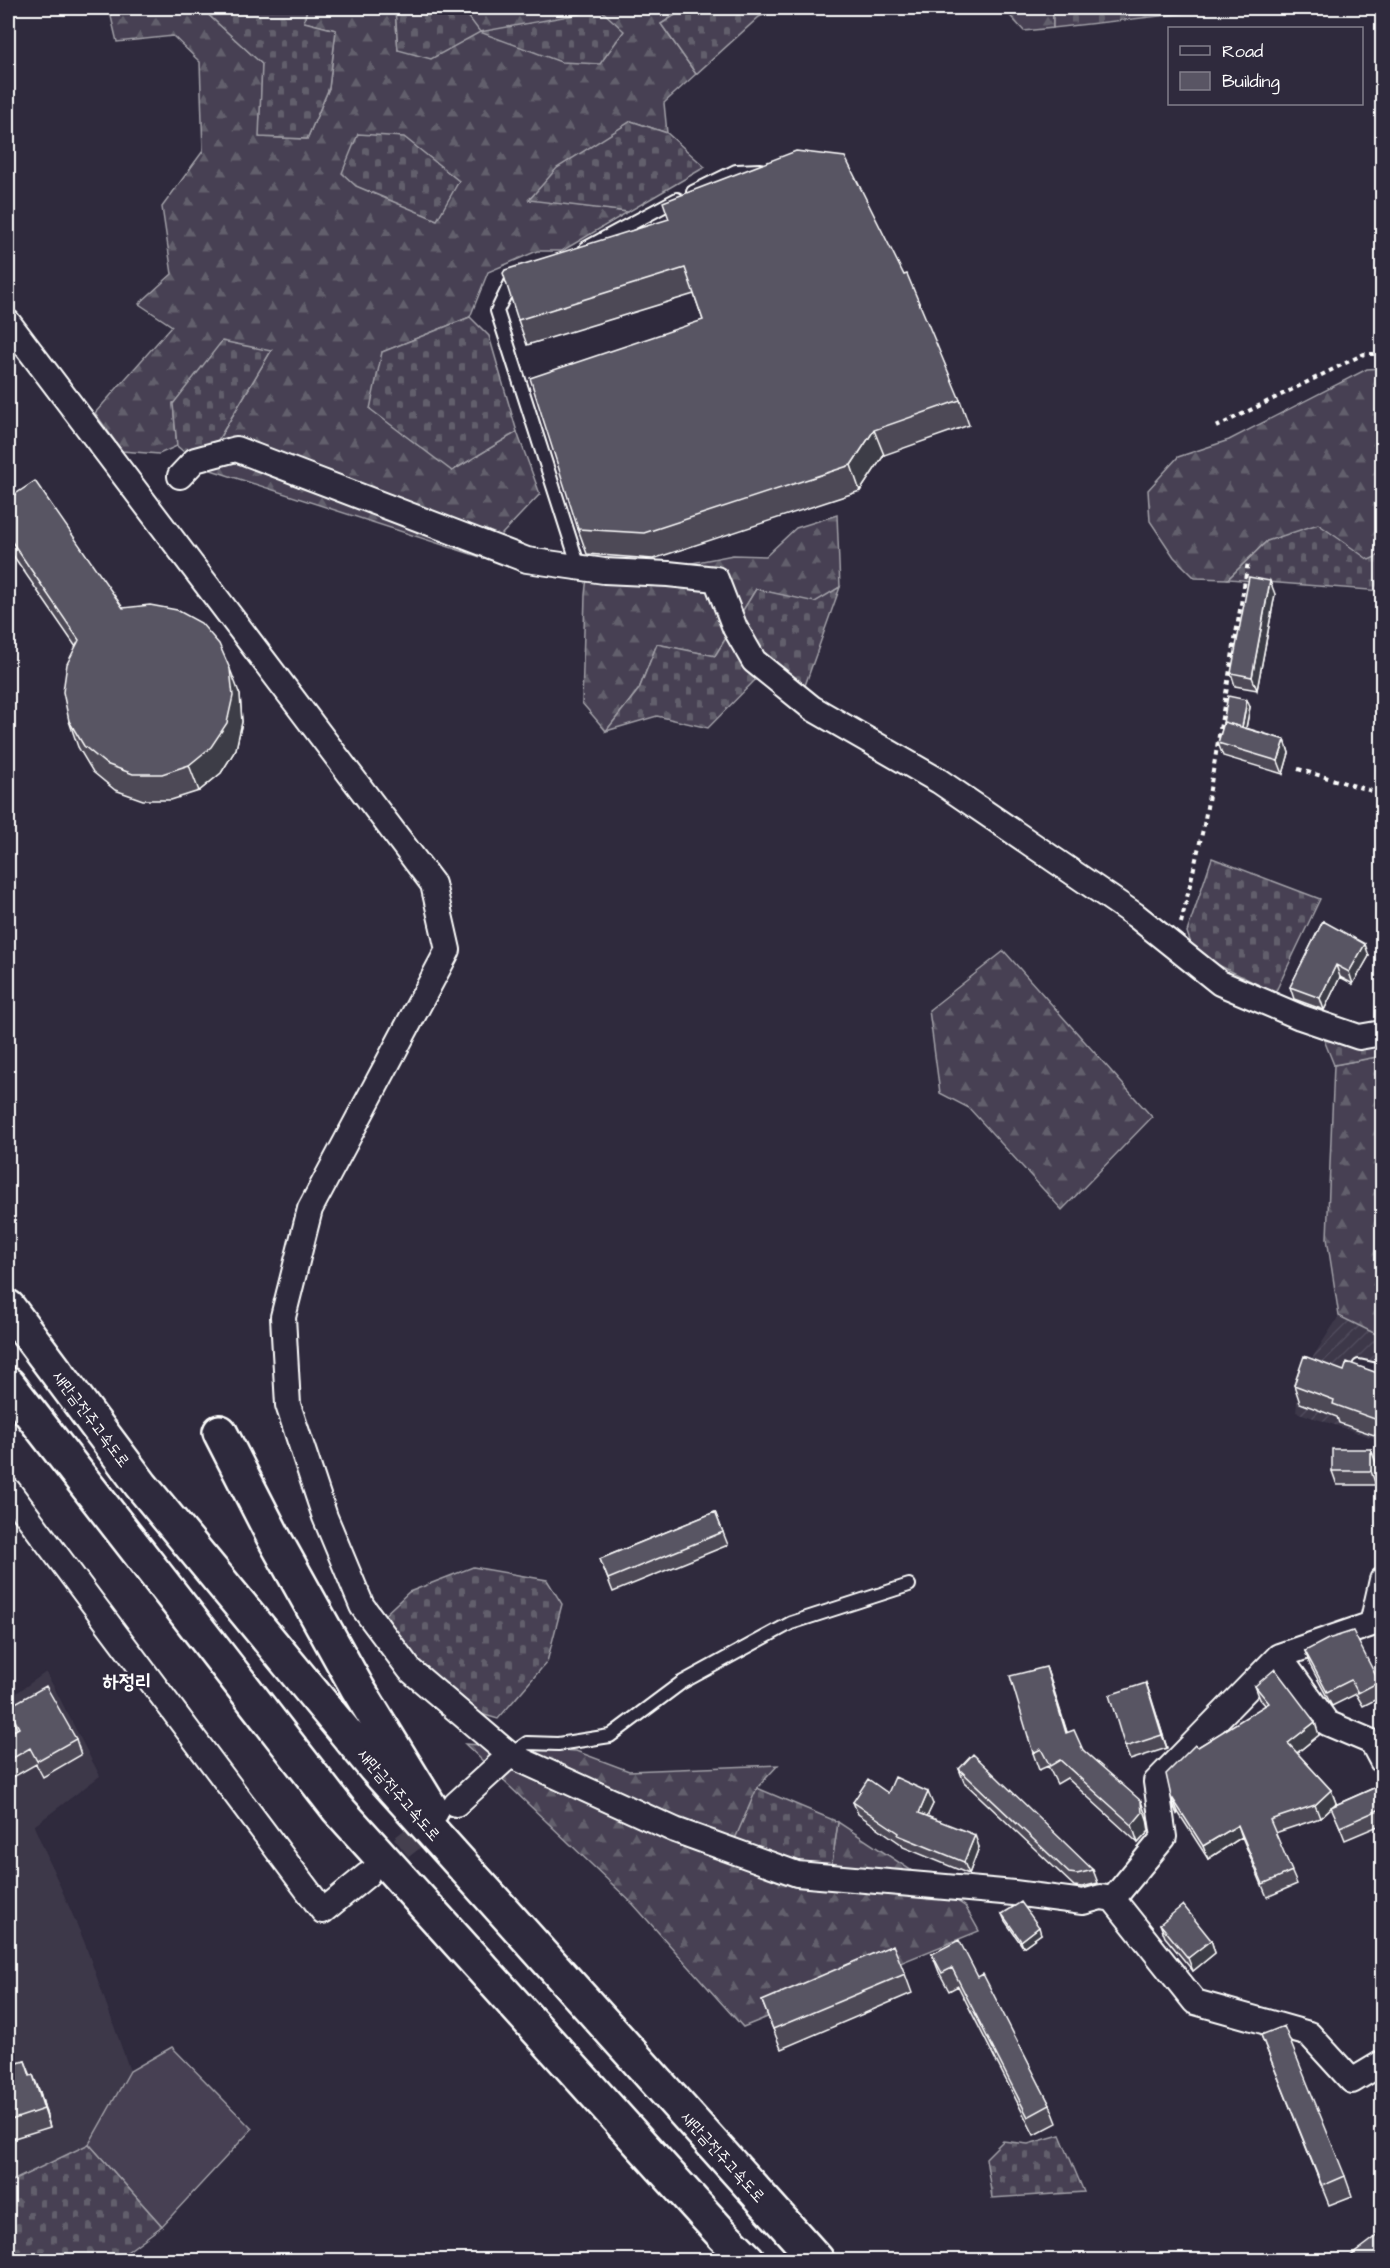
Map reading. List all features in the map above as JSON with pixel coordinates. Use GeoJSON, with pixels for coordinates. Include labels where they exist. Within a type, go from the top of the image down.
{"type":"FeatureCollection","features":[{"type":"Feature","properties":{"kind":"highway","name":"새만금전주고속도로"},"geometry":{"type":"LineString","coordinates":[[8,1307],[141,1485],[374,1767],[817,2260]]}},
{"type":"Feature","properties":{"kind":"highway"},"geometry":{"type":"LineString","coordinates":[[8,1384],[338,1809],[748,2260]]}},
{"type":"Feature","properties":{"kind":"highway"},"geometry":{"type":"LineString","coordinates":[[220,1432],[273,1536],[358,1689],[475,1880]]}},
{"type":"Feature","properties":{"kind":"street"},"geometry":{"type":"LineString","coordinates":[[8,322],[433,884],[448,950],[310,1209],[283,1317],[288,1405],[326,1517],[362,1606],[410,1670],[510,1755],[675,1830],[797,1874],[1014,1893],[1083,1902],[1101,1897],[1113,1899],[1195,2002],[1309,2034],[1352,2081],[1383,2063]]}},
{"type":"Feature","properties":{"kind":"street"},"geometry":{"type":"LineString","coordinates":[[180,476],[195,460],[237,449],[527,560],[716,579],[735,628],[754,661],[812,708],[939,781],[1135,915],[1220,983],[1300,1017],[1359,1037],[1383,1033]]}},
{"type":"Feature","properties":{"kind":"street"},"geometry":{"type":"LineString","coordinates":[[8,1490],[323,1911],[367,1875]]}},
{"type":"Feature","properties":{"kind":"street"},"geometry":{"type":"LineString","coordinates":[[1113,1899],[1164,1838],[1156,1782],[1279,1656],[1372,1624],[1383,1580]]}},
{"type":"Feature","properties":{"kind":"street"},"geometry":{"type":"LineString","coordinates":[[1279,1656],[1327,1723],[1372,1742],[1383,1761]]}},
{"type":"Feature","properties":{"kind":"street"},"geometry":{"type":"LineString","coordinates":[[456,1804],[510,1755]]}},
{"type":"Feature","properties":{"kind":"lane"},"geometry":{"type":"LineString","coordinates":[[575,254],[646,214],[736,171],[771,170]]}},
{"type":"Feature","properties":{"kind":"lane"},"geometry":{"type":"LineString","coordinates":[[518,268],[497,310],[579,567]]}},
{"type":"Feature","properties":{"kind":"lane"},"geometry":{"type":"LineString","coordinates":[[1359,1366],[1383,1371]]}},
{"type":"Feature","properties":{"kind":"lane"},"geometry":{"type":"LineString","coordinates":[[510,1755],[527,1743],[558,1744],[610,1736],[681,1683],[791,1623],[909,1585]]}},
{"type":"Feature","properties":{"kind":"path"},"geometry":{"type":"LineString","coordinates":[[1216,427],[1364,354],[1383,354]]}},
{"type":"Feature","properties":{"kind":"path"},"geometry":{"type":"LineString","coordinates":[[1175,947],[1204,825],[1248,562]]}},
{"type":"Feature","properties":{"kind":"path"},"geometry":{"type":"LineString","coordinates":[[1298,769],[1383,794]]}},
{"type":"Feature","properties":{"kind":"shaded area"},"geometry":{"type":"Polygon","coordinates":[[[1339,1316],[1382,1337],[1382,1441],[1296,1412],[1300,1377],[1339,1316]]]}},
{"type":"Feature","properties":{"kind":"shaded area"},"geometry":{"type":"Polygon","coordinates":[[[46,1672],[100,1776],[34,1826],[84,1941],[130,2071],[89,2144],[8,2183],[8,1699],[46,1672]]]}},
{"type":"Feature","properties":{"kind":"green space"},"geometry":{"type":"Polygon","coordinates":[[[109,8],[201,8],[262,64],[260,137],[307,139],[329,88],[336,30],[304,22],[307,8],[395,8],[398,50],[479,32],[462,8],[686,8],[661,24],[696,74],[664,103],[667,133],[631,121],[529,199],[628,212],[562,251],[537,251],[488,272],[470,317],[382,352],[452,471],[517,432],[540,494],[483,558],[202,467],[271,351],[173,403],[177,446],[159,454],[122,451],[95,413],[172,326],[139,304],[172,274],[162,207],[203,151],[200,62],[173,36],[117,42],[109,8]]]}},
{"type":"Feature","properties":{"kind":"green space"},"geometry":{"type":"Polygon","coordinates":[[[201,8],[307,8],[304,22],[336,30],[329,88],[307,139],[259,137],[262,64],[201,8]]]}},
{"type":"Feature","properties":{"kind":"green space"},"geometry":{"type":"Polygon","coordinates":[[[395,8],[462,8],[480,32],[431,59],[398,50],[395,8]]]}},
{"type":"Feature","properties":{"kind":"green space"},"geometry":{"type":"Polygon","coordinates":[[[686,8],[779,8],[759,17],[696,74],[661,24],[686,8]]]}},
{"type":"Feature","properties":{"kind":"green space"},"geometry":{"type":"Polygon","coordinates":[[[1003,8],[1053,8],[1053,28],[1024,31],[1003,8]]]}},
{"type":"Feature","properties":{"kind":"green space"},"geometry":{"type":"Polygon","coordinates":[[[1053,8],[1231,8],[1053,28],[1053,8]]]}},
{"type":"Feature","properties":{"kind":"green space"},"geometry":{"type":"Polygon","coordinates":[[[601,10],[624,31],[600,64],[561,62],[480,32],[601,10]]]}},
{"type":"Feature","properties":{"kind":"green space"},"geometry":{"type":"Polygon","coordinates":[[[631,121],[667,133],[705,167],[628,212],[529,200],[557,168],[631,121]]]}},
{"type":"Feature","properties":{"kind":"green space"},"geometry":{"type":"Polygon","coordinates":[[[358,134],[404,137],[459,181],[437,220],[356,186],[342,173],[358,134]]]}},
{"type":"Feature","properties":{"kind":"green space"},"geometry":{"type":"Polygon","coordinates":[[[470,317],[489,336],[517,432],[452,471],[370,409],[382,352],[470,317]]]}},
{"type":"Feature","properties":{"kind":"green space"},"geometry":{"type":"Polygon","coordinates":[[[222,341],[271,351],[202,467],[177,446],[173,404],[222,341]]]}},
{"type":"Feature","properties":{"kind":"green space"},"geometry":{"type":"Polygon","coordinates":[[[1382,368],[1382,554],[1370,560],[1267,541],[1228,579],[1195,578],[1174,557],[1150,521],[1148,490],[1178,457],[1229,440],[1367,369],[1382,368]]]}},
{"type":"Feature","properties":{"kind":"green space"},"geometry":{"type":"Polygon","coordinates":[[[837,515],[840,587],[815,603],[756,589],[715,656],[657,644],[639,689],[606,731],[582,703],[585,595],[589,559],[682,565],[733,555],[766,556],[796,528],[837,515]]]}},
{"type":"Feature","properties":{"kind":"green space"},"geometry":{"type":"Polygon","coordinates":[[[1318,524],[1369,560],[1382,554],[1382,591],[1228,579],[1267,541],[1318,524]]]}},
{"type":"Feature","properties":{"kind":"green space"},"geometry":{"type":"Polygon","coordinates":[[[840,587],[803,691],[757,678],[708,728],[657,716],[606,731],[639,689],[657,644],[715,656],[756,589],[815,602],[840,587]]]}},
{"type":"Feature","properties":{"kind":"green space"},"geometry":{"type":"Polygon","coordinates":[[[1212,858],[1320,899],[1275,993],[1194,953],[1187,932],[1212,858]]]}},
{"type":"Feature","properties":{"kind":"green space"},"geometry":{"type":"Polygon","coordinates":[[[1004,951],[1152,1117],[1062,1210],[969,1108],[940,1093],[929,1010],[1004,951]]]}},
{"type":"Feature","properties":{"kind":"green space"},"geometry":{"type":"Polygon","coordinates":[[[1324,1040],[1371,1045],[1382,1043],[1382,1056],[1334,1065],[1324,1040]]]}},
{"type":"Feature","properties":{"kind":"green space"},"geometry":{"type":"Polygon","coordinates":[[[1382,1056],[1382,1337],[1339,1316],[1327,1238],[1334,1065],[1382,1056]]]}},
{"type":"Feature","properties":{"kind":"green space"},"geometry":{"type":"Polygon","coordinates":[[[473,1567],[547,1580],[562,1604],[547,1662],[498,1719],[481,1714],[419,1666],[380,1619],[409,1592],[473,1567]]]}},
{"type":"Feature","properties":{"kind":"green space"},"geometry":{"type":"Polygon","coordinates":[[[465,1744],[576,1751],[629,1771],[778,1765],[757,1788],[831,1869],[838,1822],[965,1906],[979,1931],[743,2027],[633,1904],[465,1744]]]}},
{"type":"Feature","properties":{"kind":"green space"},"geometry":{"type":"Polygon","coordinates":[[[757,1788],[838,1822],[831,1870],[793,1866],[735,1839],[757,1788]]]}},
{"type":"Feature","properties":{"kind":"green space"},"geometry":{"type":"Polygon","coordinates":[[[172,2047],[252,2129],[162,2226],[89,2144],[130,2071],[172,2047]]]}},
{"type":"Feature","properties":{"kind":"green space"},"geometry":{"type":"Polygon","coordinates":[[[1060,2135],[1084,2192],[992,2198],[986,2158],[1003,2141],[1028,2144],[1060,2135]]]}},
{"type":"Feature","properties":{"kind":"green space"},"geometry":{"type":"Polygon","coordinates":[[[89,2144],[162,2226],[116,2260],[8,2260],[8,2183],[89,2144]]]}},
{"type":"Feature","properties":{"kind":"building"},"geometry":{"type":"Polygon","coordinates":[[[796,151],[845,157],[904,275],[907,274],[960,400],[874,430],[851,465],[644,533],[578,529],[530,378],[703,320],[685,268],[518,320],[503,273],[505,270],[669,219],[663,202],[796,151]]]}},
{"type":"Feature","properties":{"kind":"building"},"geometry":{"type":"Polygon","coordinates":[[[35,481],[123,608],[150,605],[177,610],[201,623],[219,644],[230,669],[233,696],[227,723],[211,747],[189,765],[162,774],[133,774],[106,764],[84,746],[69,721],[63,692],[67,664],[79,640],[8,536],[8,499],[35,481]]]}},
{"type":"Feature","properties":{"kind":"building"},"geometry":{"type":"Polygon","coordinates":[[[1249,577],[1270,581],[1252,677],[1231,673],[1249,577]]]}},
{"type":"Feature","properties":{"kind":"building"},"geometry":{"type":"Polygon","coordinates":[[[1228,696],[1247,700],[1242,727],[1223,723],[1228,696]]]}},
{"type":"Feature","properties":{"kind":"building"},"geometry":{"type":"Polygon","coordinates":[[[1224,722],[1285,740],[1278,761],[1218,743],[1224,722]]]}},
{"type":"Feature","properties":{"kind":"building"},"geometry":{"type":"Polygon","coordinates":[[[1323,921],[1365,944],[1349,972],[1336,965],[1320,998],[1290,987],[1323,921]]]}},
{"type":"Feature","properties":{"kind":"building"},"geometry":{"type":"Polygon","coordinates":[[[1304,1356],[1344,1371],[1347,1362],[1383,1375],[1383,1422],[1333,1404],[1334,1400],[1294,1385],[1304,1356]]]}},
{"type":"Feature","properties":{"kind":"building"},"geometry":{"type":"Polygon","coordinates":[[[1332,1449],[1371,1449],[1371,1471],[1332,1471],[1332,1449]]]}},
{"type":"Feature","properties":{"kind":"building"},"geometry":{"type":"Polygon","coordinates":[[[715,1512],[723,1532],[608,1579],[600,1559],[715,1512]]]}},
{"type":"Feature","properties":{"kind":"building"},"geometry":{"type":"Polygon","coordinates":[[[1353,1631],[1379,1682],[1358,1693],[1351,1680],[1327,1692],[1305,1651],[1328,1639],[1353,1631]]]}},
{"type":"Feature","properties":{"kind":"building"},"geometry":{"type":"Polygon","coordinates":[[[1046,1667],[1066,1733],[1074,1730],[1083,1750],[1141,1801],[1142,1813],[1132,1825],[1060,1760],[1050,1766],[1041,1749],[1033,1753],[1010,1676],[1046,1667]]]}},
{"type":"Feature","properties":{"kind":"building"},"geometry":{"type":"Polygon","coordinates":[[[1275,1669],[1315,1722],[1288,1743],[1331,1790],[1315,1805],[1270,1820],[1292,1871],[1263,1884],[1238,1825],[1203,1846],[1173,1799],[1172,1801],[1166,1774],[1195,1745],[1198,1747],[1269,1703],[1255,1686],[1275,1669]]]}},
{"type":"Feature","properties":{"kind":"building"},"geometry":{"type":"Polygon","coordinates":[[[1146,1683],[1162,1735],[1125,1747],[1109,1695],[1146,1683]]]}},
{"type":"Feature","properties":{"kind":"building"},"geometry":{"type":"Polygon","coordinates":[[[46,1686],[76,1739],[37,1761],[30,1748],[8,1761],[8,1734],[19,1728],[8,1707],[46,1686]]]}},
{"type":"Feature","properties":{"kind":"building"},"geometry":{"type":"Polygon","coordinates":[[[973,1754],[1093,1870],[1077,1874],[1069,1873],[959,1769],[973,1754]]]}},
{"type":"Feature","properties":{"kind":"building"},"geometry":{"type":"Polygon","coordinates":[[[895,1777],[928,1792],[919,1813],[975,1835],[964,1862],[898,1835],[899,1833],[853,1802],[868,1779],[888,1793],[895,1777]]]}},
{"type":"Feature","properties":{"kind":"building"},"geometry":{"type":"Polygon","coordinates":[[[1383,1784],[1383,1808],[1340,1827],[1331,1807],[1383,1784]]]}},
{"type":"Feature","properties":{"kind":"building"},"geometry":{"type":"Polygon","coordinates":[[[1021,1902],[1039,1927],[1021,1941],[1002,1914],[1021,1902]]]}},
{"type":"Feature","properties":{"kind":"building"},"geometry":{"type":"Polygon","coordinates":[[[1183,1905],[1211,1940],[1188,1958],[1160,1924],[1183,1905]]]}},
{"type":"Feature","properties":{"kind":"building"},"geometry":{"type":"Polygon","coordinates":[[[959,1940],[978,1977],[983,1974],[1050,2105],[1028,2117],[952,1968],[942,1973],[932,1954],[959,1940]]]}},
{"type":"Feature","properties":{"kind":"building"},"geometry":{"type":"Polygon","coordinates":[[[893,1945],[905,1974],[773,2029],[762,2001],[893,1945]]]}},
{"type":"Feature","properties":{"kind":"building"},"geometry":{"type":"Polygon","coordinates":[[[1284,2026],[1345,2176],[1322,2186],[1261,2035],[1284,2026]]]}},
{"type":"Feature","properties":{"kind":"building"},"geometry":{"type":"Polygon","coordinates":[[[25,2061],[30,2076],[33,2075],[44,2109],[8,2121],[8,2066],[25,2061]]]}},
{"type":"Feature","properties":{"kind":"building"},"geometry":{"type":"Polygon","coordinates":[[[1377,2236],[1383,2243],[1383,2260],[1349,2260],[1348,2258],[1377,2236]]]}},
{"type":"Feature","properties":{"kind":"tunnel"},"geometry":{"type":"LineString","coordinates":[[373,1870],[440,1817]]}},
{"type":"Feature","properties":{"kind":"district","name":"하정리"},"geometry":{"type":"Point","coordinates":[127,1682]}}]}
